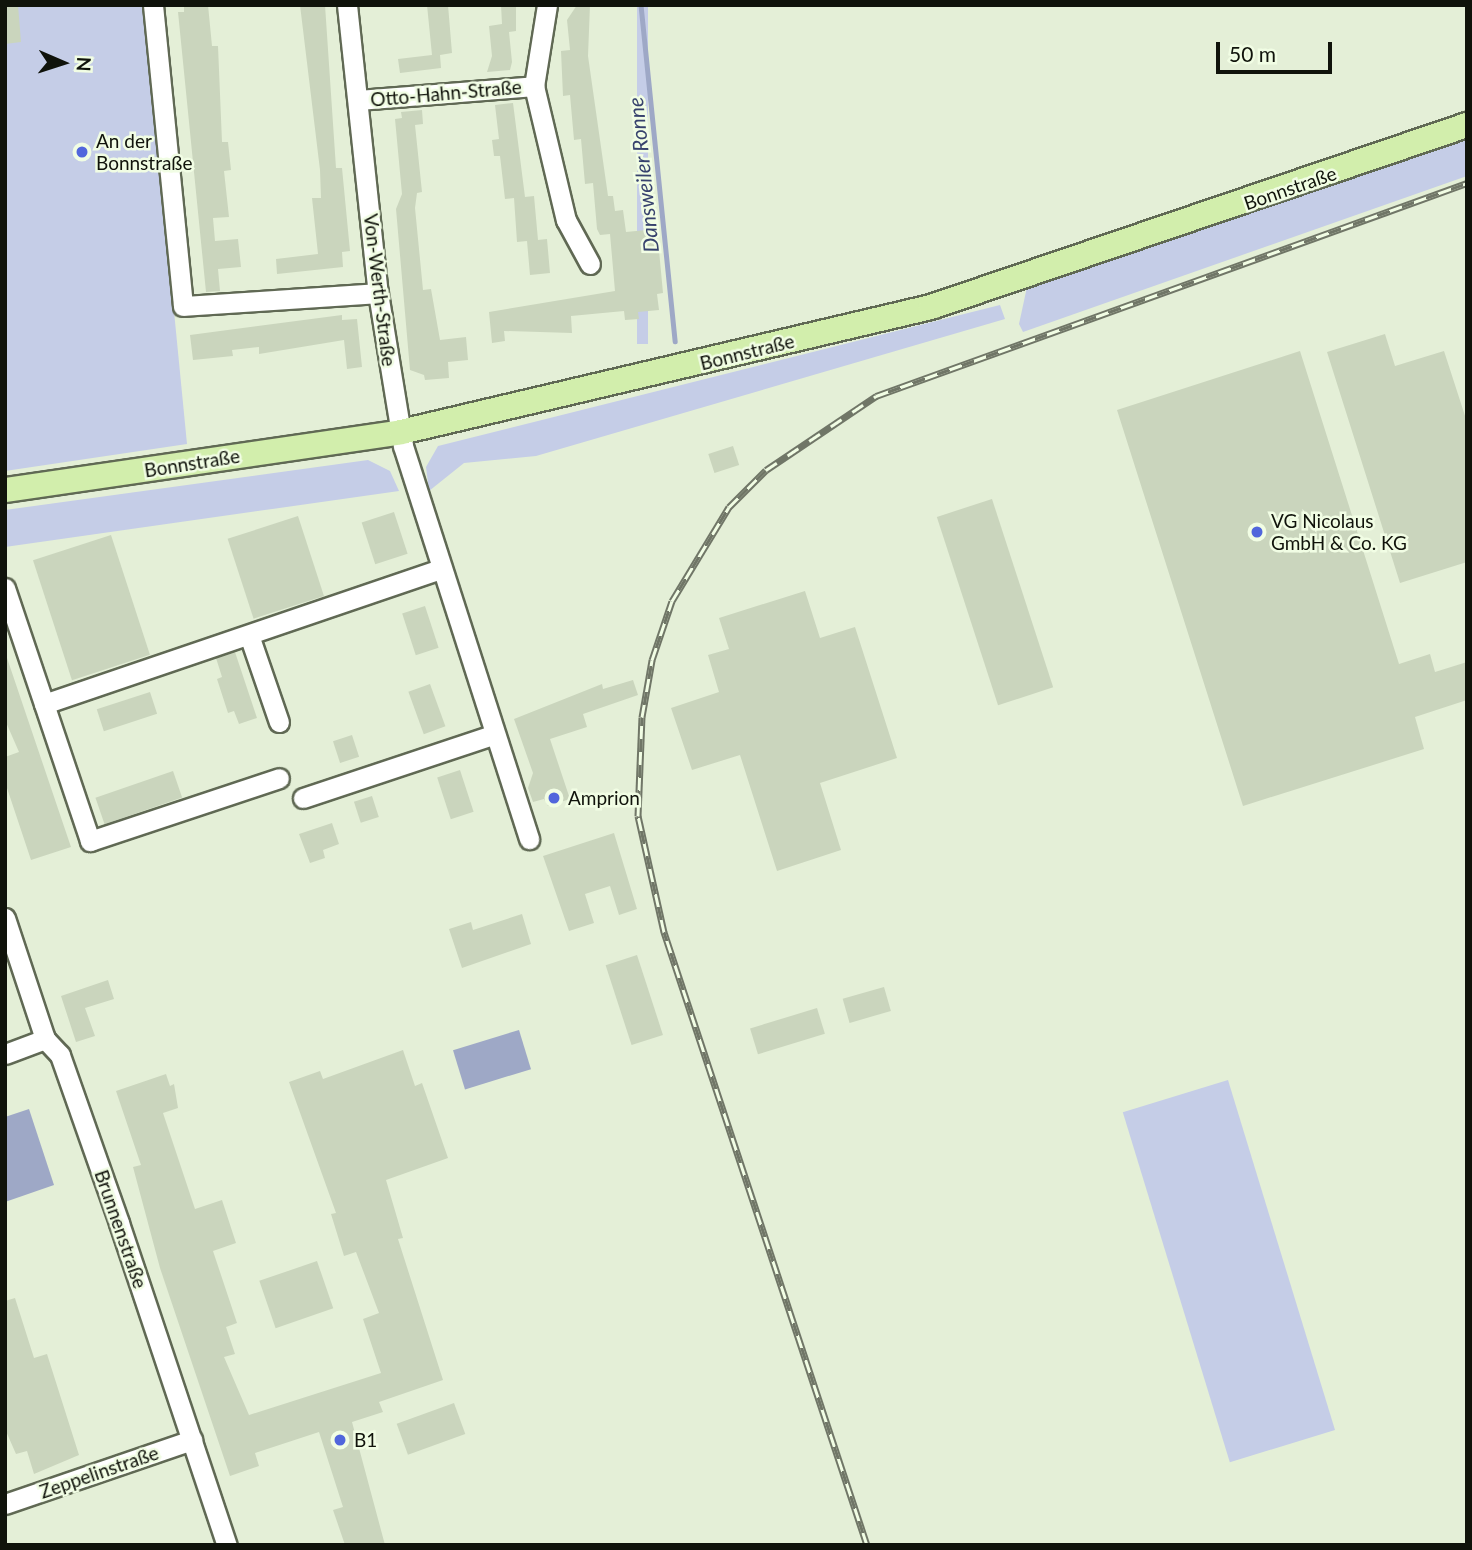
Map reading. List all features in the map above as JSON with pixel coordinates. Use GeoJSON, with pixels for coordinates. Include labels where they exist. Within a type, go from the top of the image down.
{"type":"FeatureCollection","features":[{"type":"Feature","properties":{"kind":"main road","name":"Bonnstraße"},"geometry":{"type":"LineString","coordinates":[[5,490],[401,432],[931,307],[1467,125]]}},
{"type":"Feature","properties":{"kind":"street"},"geometry":{"type":"LineString","coordinates":[[153,5],[183,306],[378,293]]}},
{"type":"Feature","properties":{"kind":"street","name":"Von-Werth-Straße"},"geometry":{"type":"LineString","coordinates":[[347,5],[378,293],[401,432],[440,569],[529,839]]}},
{"type":"Feature","properties":{"kind":"street","name":"Otto-Hahn-Straße"},"geometry":{"type":"LineString","coordinates":[[547,5],[534,86],[566,220],[590,264]]}},
{"type":"Feature","properties":{"kind":"street","name":"Otto-Hahn-Straße"},"geometry":{"type":"LineString","coordinates":[[358,100],[534,86]]}},
{"type":"Feature","properties":{"kind":"street"},"geometry":{"type":"LineString","coordinates":[[44,704],[440,569]]}},
{"type":"Feature","properties":{"kind":"street"},"geometry":{"type":"LineString","coordinates":[[5,588],[90,841],[279,778]]}},
{"type":"Feature","properties":{"kind":"street"},"geometry":{"type":"LineString","coordinates":[[249,635],[279,722]]}},
{"type":"Feature","properties":{"kind":"street"},"geometry":{"type":"LineString","coordinates":[[303,797],[495,734]]}},
{"type":"Feature","properties":{"kind":"street","name":"Brunnenstraße"},"geometry":{"type":"LineString","coordinates":[[5,918],[45,1039],[60,1055],[227,1545]]}},
{"type":"Feature","properties":{"kind":"street"},"geometry":{"type":"LineString","coordinates":[[5,1054],[45,1039]]}},
{"type":"Feature","properties":{"kind":"street","name":"Zeppelinstraße"},"geometry":{"type":"LineString","coordinates":[[5,1504],[192,1440]]}},
{"type":"Feature","properties":{"kind":"shaded area","name":"An der Bonnstraße"},"geometry":{"type":"Polygon","coordinates":[[[5,5],[144,5],[187,444],[5,471],[5,5]]]}},
{"type":"Feature","properties":{"kind":"shaded area"},"geometry":{"type":"Polygon","coordinates":[[[637,5],[648,5],[648,344],[637,344],[637,5]]]}},
{"type":"Feature","properties":{"kind":"shaded area"},"geometry":{"type":"Polygon","coordinates":[[[1467,140],[1467,176],[1023,332],[1019,324],[1027,287],[1467,140]]]}},
{"type":"Feature","properties":{"kind":"shaded area"},"geometry":{"type":"Polygon","coordinates":[[[1000,305],[1005,319],[536,456],[464,463],[429,491],[426,467],[438,446],[1000,305]]]}},
{"type":"Feature","properties":{"kind":"shaded area"},"geometry":{"type":"Polygon","coordinates":[[[368,460],[390,471],[399,491],[5,547],[5,510],[368,460]]]}},
{"type":"Feature","properties":{"kind":"shaded area"},"geometry":{"type":"Polygon","coordinates":[[[519,1030],[531,1069],[465,1089],[453,1050],[519,1030]]]}},
{"type":"Feature","properties":{"kind":"shaded area"},"geometry":{"type":"Polygon","coordinates":[[[1228,1080],[1335,1430],[1230,1462],[1123,1112],[1228,1080]]]}},
{"type":"Feature","properties":{"kind":"shaded area"},"geometry":{"type":"Polygon","coordinates":[[[29,1109],[54,1185],[5,1202],[5,1117],[29,1109]]]}},
{"type":"Feature","properties":{"kind":"building"},"geometry":{"type":"Polygon","coordinates":[[[5,5],[18,5],[21,42],[5,44],[5,5]]]}},
{"type":"Feature","properties":{"kind":"building"},"geometry":{"type":"Polygon","coordinates":[[[184,5],[208,5],[212,46],[218,46],[222,142],[228,142],[231,170],[224,171],[229,217],[213,218],[215,241],[238,239],[241,267],[218,269],[220,291],[206,292],[178,12],[184,12],[184,5]]]}},
{"type":"Feature","properties":{"kind":"building"},"geometry":{"type":"Polygon","coordinates":[[[300,5],[325,5],[336,168],[342,168],[350,251],[342,252],[343,267],[277,274],[276,259],[318,254],[312,198],[321,198],[320,170],[300,5]]]}},
{"type":"Feature","properties":{"kind":"building"},"geometry":{"type":"Polygon","coordinates":[[[427,5],[448,5],[452,53],[440,55],[441,68],[400,73],[398,59],[432,55],[427,5]]]}},
{"type":"Feature","properties":{"kind":"building"},"geometry":{"type":"Polygon","coordinates":[[[501,5],[516,5],[516,31],[509,32],[512,62],[510,70],[487,72],[492,56],[489,26],[502,24],[501,5]]]}},
{"type":"Feature","properties":{"kind":"building"},"geometry":{"type":"Polygon","coordinates":[[[577,5],[590,5],[588,56],[608,196],[613,196],[615,211],[623,210],[626,232],[657,229],[663,293],[657,294],[659,310],[638,312],[639,319],[625,320],[624,311],[571,316],[572,333],[504,331],[505,341],[492,343],[489,312],[615,291],[610,234],[600,235],[597,229],[593,183],[585,184],[581,139],[574,140],[570,95],[563,96],[561,51],[570,50],[567,20],[577,5]]]}},
{"type":"Feature","properties":{"kind":"building"},"geometry":{"type":"Polygon","coordinates":[[[513,103],[525,197],[534,196],[538,240],[547,239],[550,273],[530,275],[527,241],[517,242],[514,198],[505,199],[500,156],[494,156],[492,140],[499,139],[495,105],[513,103]]]}},
{"type":"Feature","properties":{"kind":"building"},"geometry":{"type":"Polygon","coordinates":[[[422,110],[423,124],[415,125],[422,192],[417,193],[415,208],[423,290],[431,289],[440,340],[466,337],[468,360],[448,362],[449,378],[425,380],[424,375],[410,370],[396,209],[402,194],[395,119],[402,118],[401,112],[422,110]]]}},
{"type":"Feature","properties":{"kind":"building"},"geometry":{"type":"Polygon","coordinates":[[[342,315],[342,320],[357,319],[362,367],[347,369],[344,340],[259,354],[259,347],[232,350],[233,356],[193,360],[190,335],[342,315]]]}},
{"type":"Feature","properties":{"kind":"building"},"geometry":{"type":"Polygon","coordinates":[[[1385,334],[1395,366],[1444,351],[1467,422],[1467,562],[1400,583],[1327,352],[1385,334]]]}},
{"type":"Feature","properties":{"kind":"building","name":"VG Nicolaus GmbH & Co. KG"},"geometry":{"type":"Polygon","coordinates":[[[1300,351],[1399,664],[1430,654],[1435,672],[1467,662],[1467,700],[1415,717],[1424,749],[1243,806],[1117,410],[1300,351]]]}},
{"type":"Feature","properties":{"kind":"building"},"geometry":{"type":"Polygon","coordinates":[[[733,446],[739,465],[714,473],[708,454],[733,446]]]}},
{"type":"Feature","properties":{"kind":"building"},"geometry":{"type":"Polygon","coordinates":[[[992,499],[1053,687],[998,705],[937,517],[992,499]]]}},
{"type":"Feature","properties":{"kind":"building"},"geometry":{"type":"Polygon","coordinates":[[[394,512],[408,554],[375,564],[362,523],[394,512]]]}},
{"type":"Feature","properties":{"kind":"building"},"geometry":{"type":"Polygon","coordinates":[[[298,516],[324,596],[254,619],[228,539],[298,516]]]}},
{"type":"Feature","properties":{"kind":"building"},"geometry":{"type":"Polygon","coordinates":[[[111,535],[150,655],[72,680],[33,560],[111,535]]]}},
{"type":"Feature","properties":{"kind":"building"},"geometry":{"type":"Polygon","coordinates":[[[805,591],[820,638],[855,627],[897,758],[820,783],[841,850],[777,871],[740,755],[692,770],[671,708],[719,692],[708,655],[729,649],[719,618],[805,591]]]}},
{"type":"Feature","properties":{"kind":"building"},"geometry":{"type":"Polygon","coordinates":[[[425,606],[439,648],[416,655],[402,613],[425,606]]]}},
{"type":"Feature","properties":{"kind":"building"},"geometry":{"type":"Polygon","coordinates":[[[5,652],[71,847],[31,860],[5,782],[5,757],[19,752],[5,720],[5,652]]]}},
{"type":"Feature","properties":{"kind":"building"},"geometry":{"type":"Polygon","coordinates":[[[235,652],[257,718],[239,724],[234,711],[228,713],[217,679],[222,677],[216,658],[235,652]]]}},
{"type":"Feature","properties":{"kind":"building"},"geometry":{"type":"Polygon","coordinates":[[[633,680],[638,695],[583,714],[587,727],[550,739],[570,799],[548,806],[544,799],[533,802],[528,788],[533,773],[514,719],[602,684],[603,689],[633,680]]]}},
{"type":"Feature","properties":{"kind":"building"},"geometry":{"type":"Polygon","coordinates":[[[430,684],[445,726],[424,734],[408,692],[430,684]]]}},
{"type":"Feature","properties":{"kind":"building"},"geometry":{"type":"Polygon","coordinates":[[[150,692],[157,714],[104,731],[97,709],[150,692]]]}},
{"type":"Feature","properties":{"kind":"building"},"geometry":{"type":"Polygon","coordinates":[[[352,735],[359,757],[340,763],[333,741],[352,735]]]}},
{"type":"Feature","properties":{"kind":"building"},"geometry":{"type":"Polygon","coordinates":[[[460,770],[474,812],[451,819],[437,777],[460,770]]]}},
{"type":"Feature","properties":{"kind":"building"},"geometry":{"type":"Polygon","coordinates":[[[173,771],[182,797],[105,824],[95,798],[173,771]]]}},
{"type":"Feature","properties":{"kind":"building"},"geometry":{"type":"Polygon","coordinates":[[[372,796],[379,817],[361,823],[354,802],[372,796]]]}},
{"type":"Feature","properties":{"kind":"building"},"geometry":{"type":"Polygon","coordinates":[[[332,823],[339,844],[323,850],[325,858],[310,863],[299,834],[332,823]]]}},
{"type":"Feature","properties":{"kind":"building"},"geometry":{"type":"Polygon","coordinates":[[[614,833],[637,909],[619,915],[610,886],[585,894],[594,923],[569,931],[543,856],[614,833]]]}},
{"type":"Feature","properties":{"kind":"building"},"geometry":{"type":"Polygon","coordinates":[[[522,914],[531,944],[462,968],[449,929],[471,922],[473,930],[522,914]]]}},
{"type":"Feature","properties":{"kind":"building"},"geometry":{"type":"Polygon","coordinates":[[[637,955],[663,1035],[632,1045],[606,965],[637,955]]]}},
{"type":"Feature","properties":{"kind":"building"},"geometry":{"type":"Polygon","coordinates":[[[108,980],[114,999],[85,1008],[95,1036],[76,1042],[61,996],[108,980]]]}},
{"type":"Feature","properties":{"kind":"building"},"geometry":{"type":"Polygon","coordinates":[[[884,987],[891,1011],[850,1023],[843,999],[884,987]]]}},
{"type":"Feature","properties":{"kind":"building"},"geometry":{"type":"Polygon","coordinates":[[[817,1008],[825,1034],[758,1054],[750,1028],[817,1008]]]}},
{"type":"Feature","properties":{"kind":"building"},"geometry":{"type":"Polygon","coordinates":[[[403,1050],[415,1086],[422,1083],[448,1158],[386,1180],[403,1238],[398,1239],[443,1380],[379,1402],[383,1412],[352,1422],[385,1545],[345,1545],[333,1510],[343,1507],[319,1432],[255,1453],[259,1466],[230,1476],[160,1268],[133,1167],[141,1165],[116,1091],[166,1074],[170,1086],[174,1084],[178,1108],[163,1113],[195,1209],[222,1200],[236,1243],[213,1251],[237,1323],[226,1327],[235,1354],[224,1357],[249,1415],[381,1373],[363,1319],[379,1313],[356,1252],[344,1256],[331,1214],[336,1213],[289,1082],[320,1071],[323,1079],[403,1050]]]}},
{"type":"Feature","properties":{"kind":"building"},"geometry":{"type":"Polygon","coordinates":[[[317,1261],[333,1308],[276,1328],[259,1281],[317,1261]]]}},
{"type":"Feature","properties":{"kind":"building"},"geometry":{"type":"Polygon","coordinates":[[[15,1298],[34,1358],[47,1354],[79,1455],[34,1474],[27,1451],[16,1454],[5,1429],[5,1301],[15,1298]]]}},
{"type":"Feature","properties":{"kind":"building"},"geometry":{"type":"Polygon","coordinates":[[[454,1403],[465,1434],[408,1455],[397,1424],[454,1403]]]}},
{"type":"Feature","properties":{"kind":"waterway","name":"Dansweiler Ronne"},"geometry":{"type":"LineString","coordinates":[[641,5],[675,341]]}},
{"type":"Feature","properties":{"kind":"railway"},"geometry":{"type":"LineString","coordinates":[[867,1545],[664,932],[638,816],[642,717],[652,660],[672,601],[729,507],[766,470],[876,396],[1467,183]]}},
{"type":"Feature","properties":{"kind":"place","name":"An der Bonnstraße"},"geometry":{"type":"Point","coordinates":[82,152]}},
{"type":"Feature","properties":{"kind":"place","name":"VG Nicolaus GmbH & Co. KG"},"geometry":{"type":"Point","coordinates":[1257,532]}},
{"type":"Feature","properties":{"kind":"place","name":"Amprion"},"geometry":{"type":"Point","coordinates":[554,798]}},
{"type":"Feature","properties":{"kind":"place","name":"B1"},"geometry":{"type":"Point","coordinates":[340,1440]}}]}
